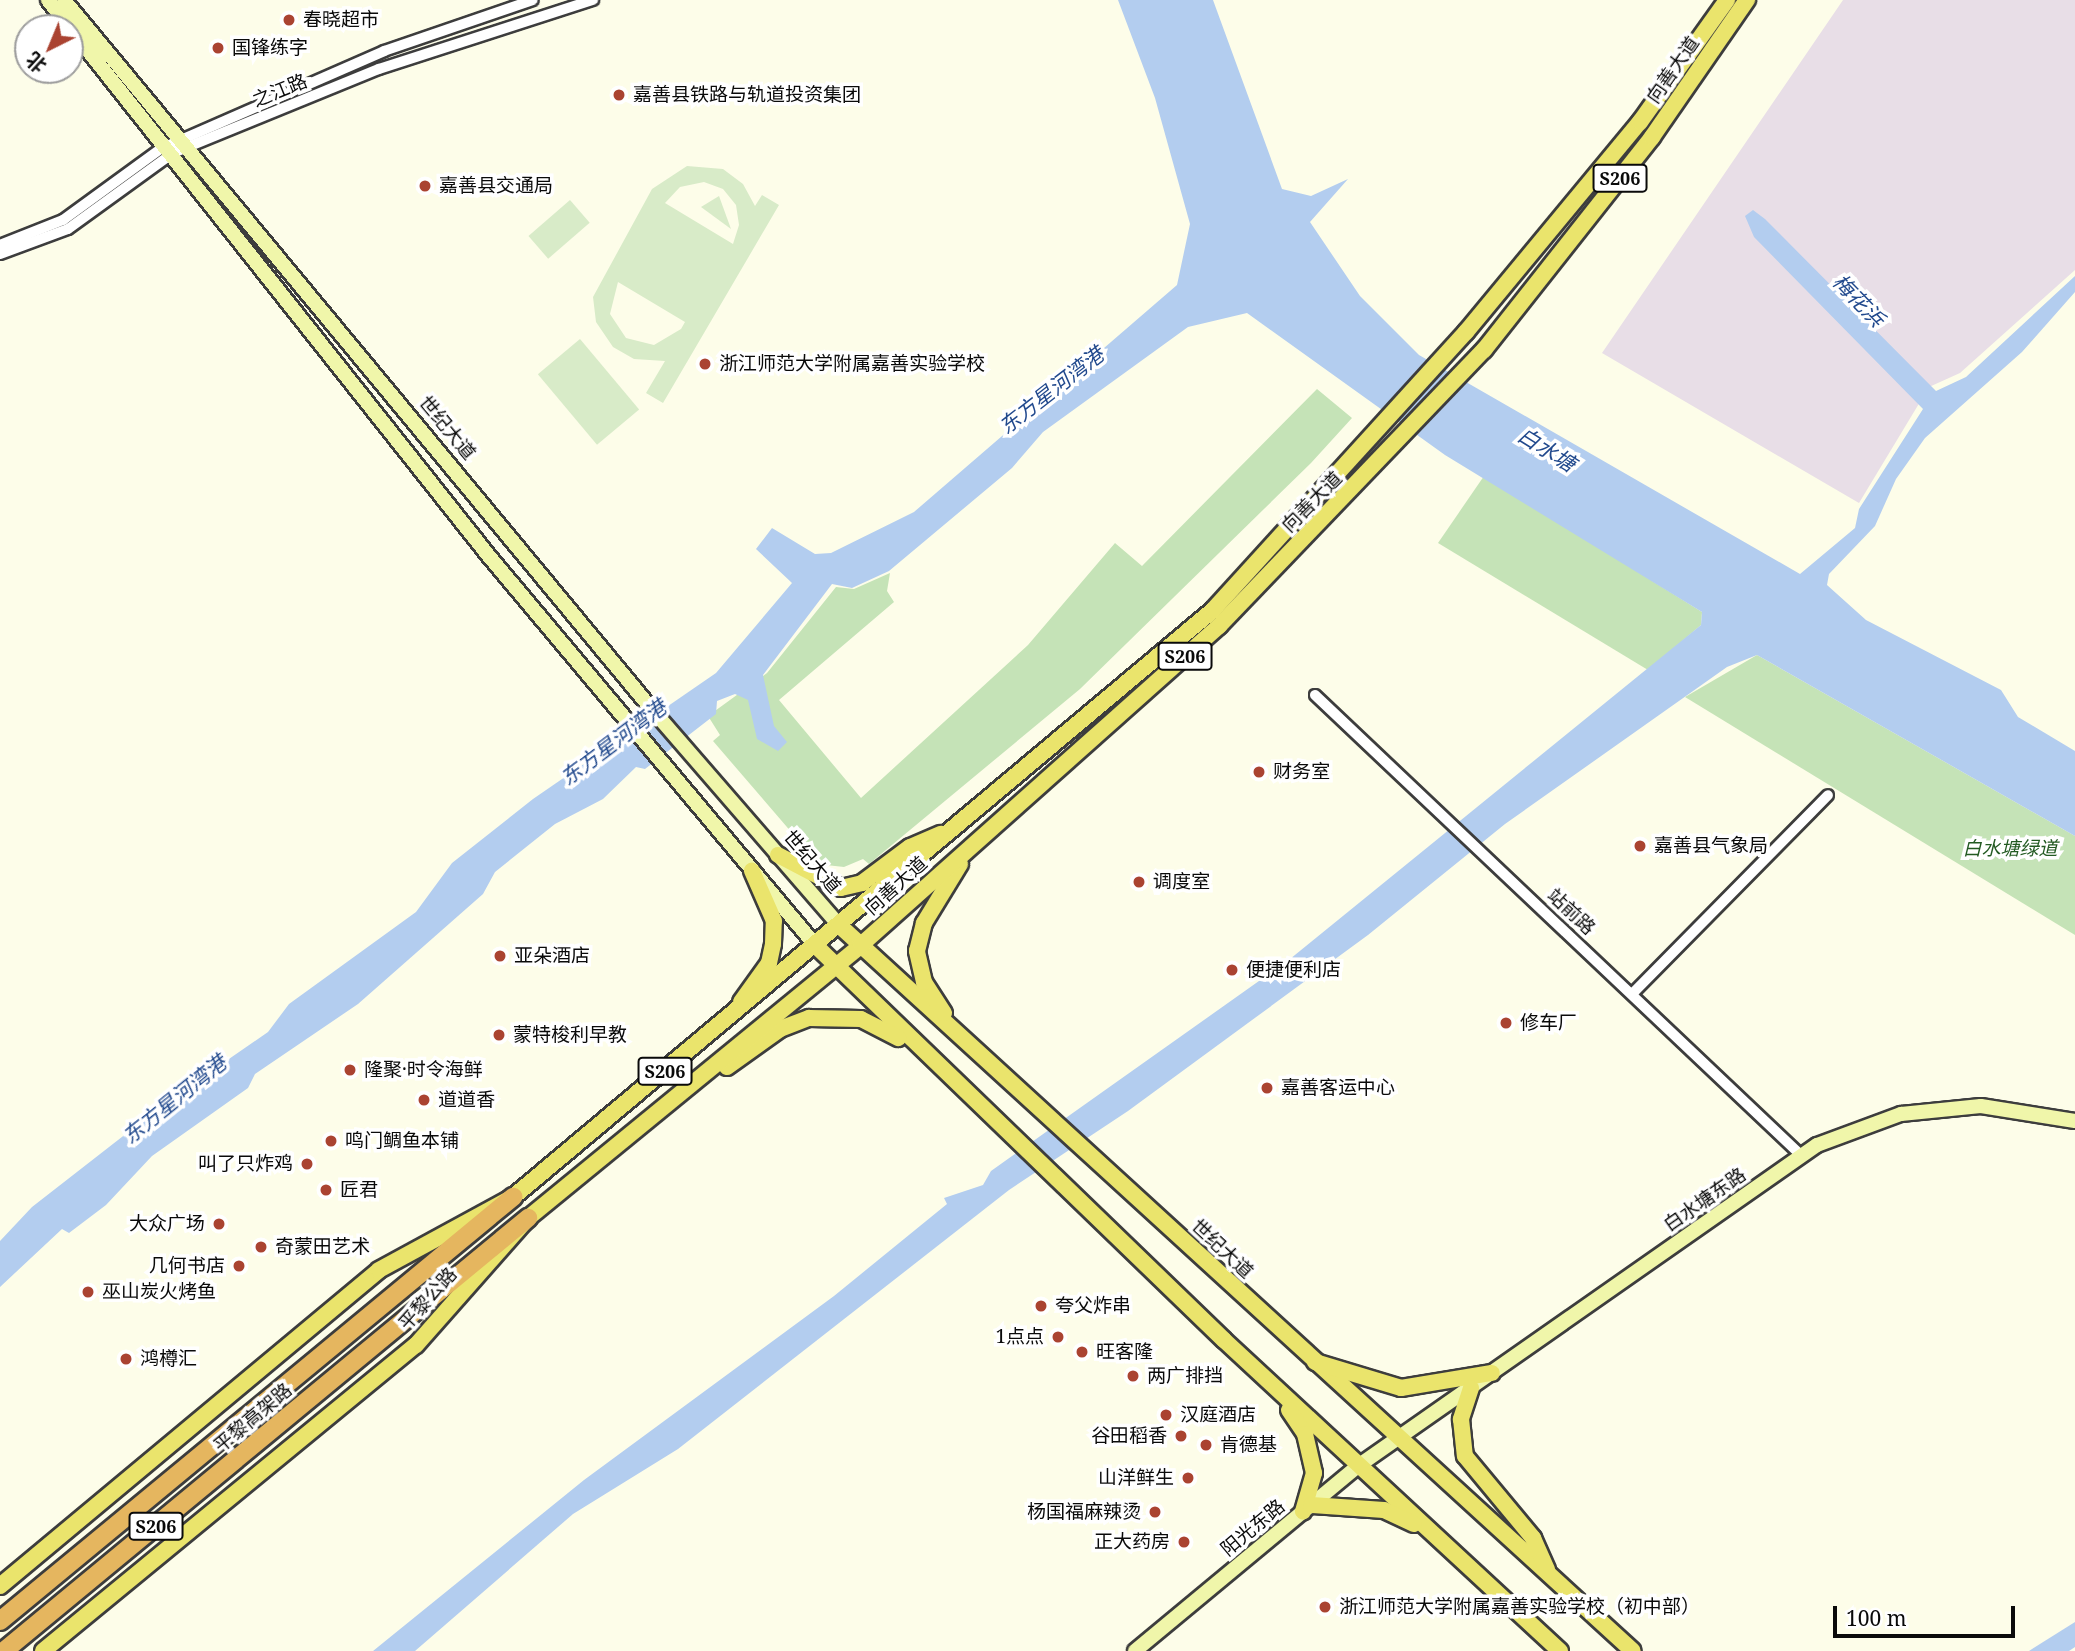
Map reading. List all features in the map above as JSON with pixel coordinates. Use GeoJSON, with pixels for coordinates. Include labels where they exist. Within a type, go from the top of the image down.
{"type":"FeatureCollection","features":[{"type":"Feature","properties":{"kind":"highway","name":"平黎高架路"},"geometry":{"type":"LineString","coordinates":[[0,1621],[513,1197]]}},
{"type":"Feature","properties":{"kind":"highway","name":"平黎高架路"},"geometry":{"type":"LineString","coordinates":[[4,1651],[528,1218]]}},
{"type":"Feature","properties":{"kind":"main road","name":"世纪大道"},"geometry":{"type":"LineString","coordinates":[[48,0],[175,146],[685,749],[840,926],[1312,1361],[1633,1651]]}},
{"type":"Feature","properties":{"kind":"main road","name":"世纪大道"},"geometry":{"type":"LineString","coordinates":[[64,0],[625,721],[834,966],[1224,1340],[1560,1651]]}},
{"type":"Feature","properties":{"kind":"main road","name":"向善大道"},"geometry":{"type":"LineString","coordinates":[[816,946],[1213,610],[1466,332],[1640,122],[1727,0]]}},
{"type":"Feature","properties":{"kind":"main road","name":"向善大道"},"geometry":{"type":"LineString","coordinates":[[834,966],[861,945],[1219,626],[1391,452],[1484,350],[1652,137],[1747,0]]}},
{"type":"Feature","properties":{"kind":"main road"},"geometry":{"type":"LineString","coordinates":[[778,855],[841,888],[862,883],[910,847],[956,827]]}},
{"type":"Feature","properties":{"kind":"main road"},"geometry":{"type":"LineString","coordinates":[[956,1032],[924,982],[918,951],[924,923],[969,849]]}},
{"type":"Feature","properties":{"kind":"main road"},"geometry":{"type":"LineString","coordinates":[[733,1015],[769,963],[773,944],[771,911],[752,872]]}},
{"type":"Feature","properties":{"kind":"main road","name":"平黎公路"},"geometry":{"type":"LineString","coordinates":[[0,1586],[379,1270],[513,1197],[816,946]]}},
{"type":"Feature","properties":{"kind":"main road","name":"平黎公路"},"geometry":{"type":"LineString","coordinates":[[43,1651],[416,1345],[528,1218],[834,966]]}},
{"type":"Feature","properties":{"kind":"main road"},"geometry":{"type":"LineString","coordinates":[[696,1080],[728,1067],[780,1029],[831,1015],[884,1028],[931,1059]]}},
{"type":"Feature","properties":{"kind":"main road","name":"白水塘东路"},"geometry":{"type":"LineString","coordinates":[[1399,1439],[1802,1156],[1901,1114],[1981,1106],[2075,1121]]}},
{"type":"Feature","properties":{"kind":"main road"},"geometry":{"type":"LineString","coordinates":[[1224,1340],[1306,1434],[1314,1473],[1307,1508],[1384,1510],[1430,1532]]}},
{"type":"Feature","properties":{"kind":"main road"},"geometry":{"type":"LineString","coordinates":[[1312,1361],[1401,1388],[1492,1374]]}},
{"type":"Feature","properties":{"kind":"main road"},"geometry":{"type":"LineString","coordinates":[[1471,1388],[1461,1419],[1465,1456],[1533,1538],[1550,1576]]}},
{"type":"Feature","properties":{"kind":"main road","name":"阳光东路"},"geometry":{"type":"LineString","coordinates":[[1135,1651],[1358,1466],[1399,1439]]}},
{"type":"Feature","properties":{"kind":"street","name":"之江路"},"geometry":{"type":"LineString","coordinates":[[0,245],[63,220],[175,146],[384,51],[533,0]]}},
{"type":"Feature","properties":{"kind":"street","name":"之江路"},"geometry":{"type":"LineString","coordinates":[[0,254],[68,229],[175,146],[379,69],[593,0]]}},
{"type":"Feature","properties":{"kind":"street","name":"站前路"},"geometry":{"type":"LineString","coordinates":[[1315,695],[1802,1156]]}},
{"type":"Feature","properties":{"kind":"street"},"geometry":{"type":"LineString","coordinates":[[1632,994],[1828,795]]}},
{"type":"Feature","properties":{"kind":"shaded area"},"geometry":{"type":"Polygon","coordinates":[[[1843,0],[2075,0],[2075,270],[1960,373],[1929,387],[1859,503],[1602,353],[1843,0]]]}},
{"type":"Feature","properties":{"kind":"green space"},"geometry":{"type":"Polygon","coordinates":[[[687,166],[723,169],[743,184],[755,206],[762,195],[779,205],[663,403],[646,393],[665,361],[634,359],[613,347],[596,322],[593,297],[652,189],[687,166]],[[704,182],[680,187],[665,203],[733,244],[739,225],[736,205],[723,189],[704,182]],[[618,282],[610,314],[626,338],[654,345],[681,329],[685,322],[618,282]]]}},
{"type":"Feature","properties":{"kind":"green space"},"geometry":{"type":"Polygon","coordinates":[[[719,196],[731,229],[701,207],[719,196]]]}},
{"type":"Feature","properties":{"kind":"green space"},"geometry":{"type":"Polygon","coordinates":[[[570,200],[590,223],[548,259],[528,236],[570,200]]]}},
{"type":"Feature","properties":{"kind":"green space"},"geometry":{"type":"Polygon","coordinates":[[[580,339],[639,409],[597,445],[538,374],[580,339]]]}},
{"type":"Feature","properties":{"kind":"green space"},"geometry":{"type":"Polygon","coordinates":[[[1317,389],[1352,418],[1311,463],[1080,689],[869,864],[863,859],[844,867],[826,865],[811,855],[713,741],[720,735],[708,716],[767,673],[836,587],[854,589],[890,573],[887,591],[894,602],[779,700],[861,798],[1028,645],[1115,543],[1142,566],[1317,389]]]}},
{"type":"Feature","properties":{"kind":"green space"},"geometry":{"type":"Polygon","coordinates":[[[1484,476],[1702,612],[1701,625],[1648,670],[1438,543],[1484,476]]]}},
{"type":"Feature","properties":{"kind":"green space","name":"白水塘绿道"},"geometry":{"type":"Polygon","coordinates":[[[1757,655],[2075,836],[2075,935],[1685,697],[1757,655]]]}},
{"type":"Feature","properties":{"kind":"water","name":"白水塘"},"geometry":{"type":"Polygon","coordinates":[[[1118,0],[1213,0],[1282,189],[1311,196],[1348,179],[1310,222],[1360,296],[1419,355],[1800,574],[1855,528],[1859,509],[1923,409],[1754,237],[1745,216],[1753,210],[1765,219],[1936,391],[1966,377],[2075,276],[2075,292],[2022,352],[1925,438],[1896,479],[1875,526],[1829,574],[1827,585],[1866,620],[2001,690],[2018,717],[2075,751],[2075,836],[1757,655],[1727,667],[1505,824],[1368,935],[1128,1111],[1009,1190],[678,1449],[573,1514],[415,1651],[373,1651],[584,1480],[834,1296],[947,1204],[944,1198],[983,1185],[991,1171],[1290,959],[1701,625],[1702,612],[1445,455],[1247,313],[1188,327],[1043,432],[1012,468],[889,571],[852,588],[832,584],[763,675],[774,726],[787,742],[778,751],[757,739],[748,700],[735,694],[717,701],[716,714],[645,769],[636,767],[603,799],[555,824],[495,872],[483,894],[358,1004],[255,1074],[248,1088],[152,1156],[106,1205],[69,1233],[62,1229],[0,1287],[0,1241],[32,1207],[145,1119],[163,1117],[210,1080],[213,1070],[268,1032],[289,1004],[416,912],[452,863],[533,799],[716,673],[792,583],[756,549],[772,528],[815,554],[831,553],[914,512],[1177,285],[1190,224],[1155,98],[1118,0]]]}},
{"type":"Feature","properties":{"kind":"water"},"geometry":{"type":"Polygon","coordinates":[[[2075,1622],[2075,1647],[2069,1651],[2029,1651],[2075,1622]]]}},
{"type":"Feature","properties":{"kind":"place","name":"春晓超市"},"geometry":{"type":"Point","coordinates":[289,20]}},
{"type":"Feature","properties":{"kind":"place","name":"国锋练字"},"geometry":{"type":"Point","coordinates":[218,48]}},
{"type":"Feature","properties":{"kind":"place","name":"嘉善县铁路与轨道投资集团"},"geometry":{"type":"Point","coordinates":[619,95]}},
{"type":"Feature","properties":{"kind":"place","name":"嘉善县交通局"},"geometry":{"type":"Point","coordinates":[425,186]}},
{"type":"Feature","properties":{"kind":"place","name":"浙江师范大学附属嘉善实验学校"},"geometry":{"type":"Point","coordinates":[705,364]}},
{"type":"Feature","properties":{"kind":"place","name":"财务室"},"geometry":{"type":"Point","coordinates":[1259,772]}},
{"type":"Feature","properties":{"kind":"place","name":"嘉善县气象局"},"geometry":{"type":"Point","coordinates":[1640,846]}},
{"type":"Feature","properties":{"kind":"place","name":"调度室"},"geometry":{"type":"Point","coordinates":[1139,882]}},
{"type":"Feature","properties":{"kind":"place","name":"亚朵酒店"},"geometry":{"type":"Point","coordinates":[500,956]}},
{"type":"Feature","properties":{"kind":"place","name":"便捷便利店"},"geometry":{"type":"Point","coordinates":[1232,970]}},
{"type":"Feature","properties":{"kind":"place","name":"修车厂"},"geometry":{"type":"Point","coordinates":[1506,1023]}},
{"type":"Feature","properties":{"kind":"place","name":"蒙特梭利早教"},"geometry":{"type":"Point","coordinates":[499,1035]}},
{"type":"Feature","properties":{"kind":"place","name":"隆聚·时令海鲜"},"geometry":{"type":"Point","coordinates":[350,1070]}},
{"type":"Feature","properties":{"kind":"place","name":"嘉善客运中心"},"geometry":{"type":"Point","coordinates":[1267,1088]}},
{"type":"Feature","properties":{"kind":"place","name":"道道香"},"geometry":{"type":"Point","coordinates":[424,1100]}},
{"type":"Feature","properties":{"kind":"place","name":"鸣门鲷鱼本铺"},"geometry":{"type":"Point","coordinates":[331,1141]}},
{"type":"Feature","properties":{"kind":"place","name":"叫了只炸鸡"},"geometry":{"type":"Point","coordinates":[307,1164]}},
{"type":"Feature","properties":{"kind":"place","name":"匠君"},"geometry":{"type":"Point","coordinates":[326,1190]}},
{"type":"Feature","properties":{"kind":"place","name":"大众广场"},"geometry":{"type":"Point","coordinates":[219,1224]}},
{"type":"Feature","properties":{"kind":"place","name":"奇蒙田艺术"},"geometry":{"type":"Point","coordinates":[261,1247]}},
{"type":"Feature","properties":{"kind":"place","name":"几何书店"},"geometry":{"type":"Point","coordinates":[239,1266]}},
{"type":"Feature","properties":{"kind":"place","name":"巫山炭火烤鱼"},"geometry":{"type":"Point","coordinates":[88,1292]}},
{"type":"Feature","properties":{"kind":"place","name":"夸父炸串"},"geometry":{"type":"Point","coordinates":[1041,1306]}},
{"type":"Feature","properties":{"kind":"place","name":"1点点"},"geometry":{"type":"Point","coordinates":[1058,1337]}},
{"type":"Feature","properties":{"kind":"place","name":"旺客隆"},"geometry":{"type":"Point","coordinates":[1082,1352]}},
{"type":"Feature","properties":{"kind":"place","name":"鸿樽汇"},"geometry":{"type":"Point","coordinates":[126,1359]}},
{"type":"Feature","properties":{"kind":"place","name":"两广排挡"},"geometry":{"type":"Point","coordinates":[1133,1376]}},
{"type":"Feature","properties":{"kind":"place","name":"汉庭酒店"},"geometry":{"type":"Point","coordinates":[1166,1415]}},
{"type":"Feature","properties":{"kind":"place","name":"谷田稻香"},"geometry":{"type":"Point","coordinates":[1181,1436]}},
{"type":"Feature","properties":{"kind":"place","name":"肯德基"},"geometry":{"type":"Point","coordinates":[1206,1445]}},
{"type":"Feature","properties":{"kind":"place","name":"山洋鲜生"},"geometry":{"type":"Point","coordinates":[1188,1478]}},
{"type":"Feature","properties":{"kind":"place","name":"杨国福麻辣烫"},"geometry":{"type":"Point","coordinates":[1155,1512]}},
{"type":"Feature","properties":{"kind":"place","name":"正大药房"},"geometry":{"type":"Point","coordinates":[1184,1542]}},
{"type":"Feature","properties":{"kind":"place","name":"浙江师范大学附属嘉善实验学校（初中部）"},"geometry":{"type":"Point","coordinates":[1325,1607]}},
{"type":"Feature","properties":{"kind":"water label","name":"梅花浜"},"geometry":{"type":"Point","coordinates":[1859,300]}},
{"type":"Feature","properties":{"kind":"water label","name":"东方星河湾港"},"geometry":{"type":"Point","coordinates":[1051,390]}},
{"type":"Feature","properties":{"kind":"water label","name":"东方星河湾港"},"geometry":{"type":"Point","coordinates":[613,742]}},
{"type":"Feature","properties":{"kind":"water label","name":"东方星河湾港"},"geometry":{"type":"Point","coordinates":[174,1099]}}]}
